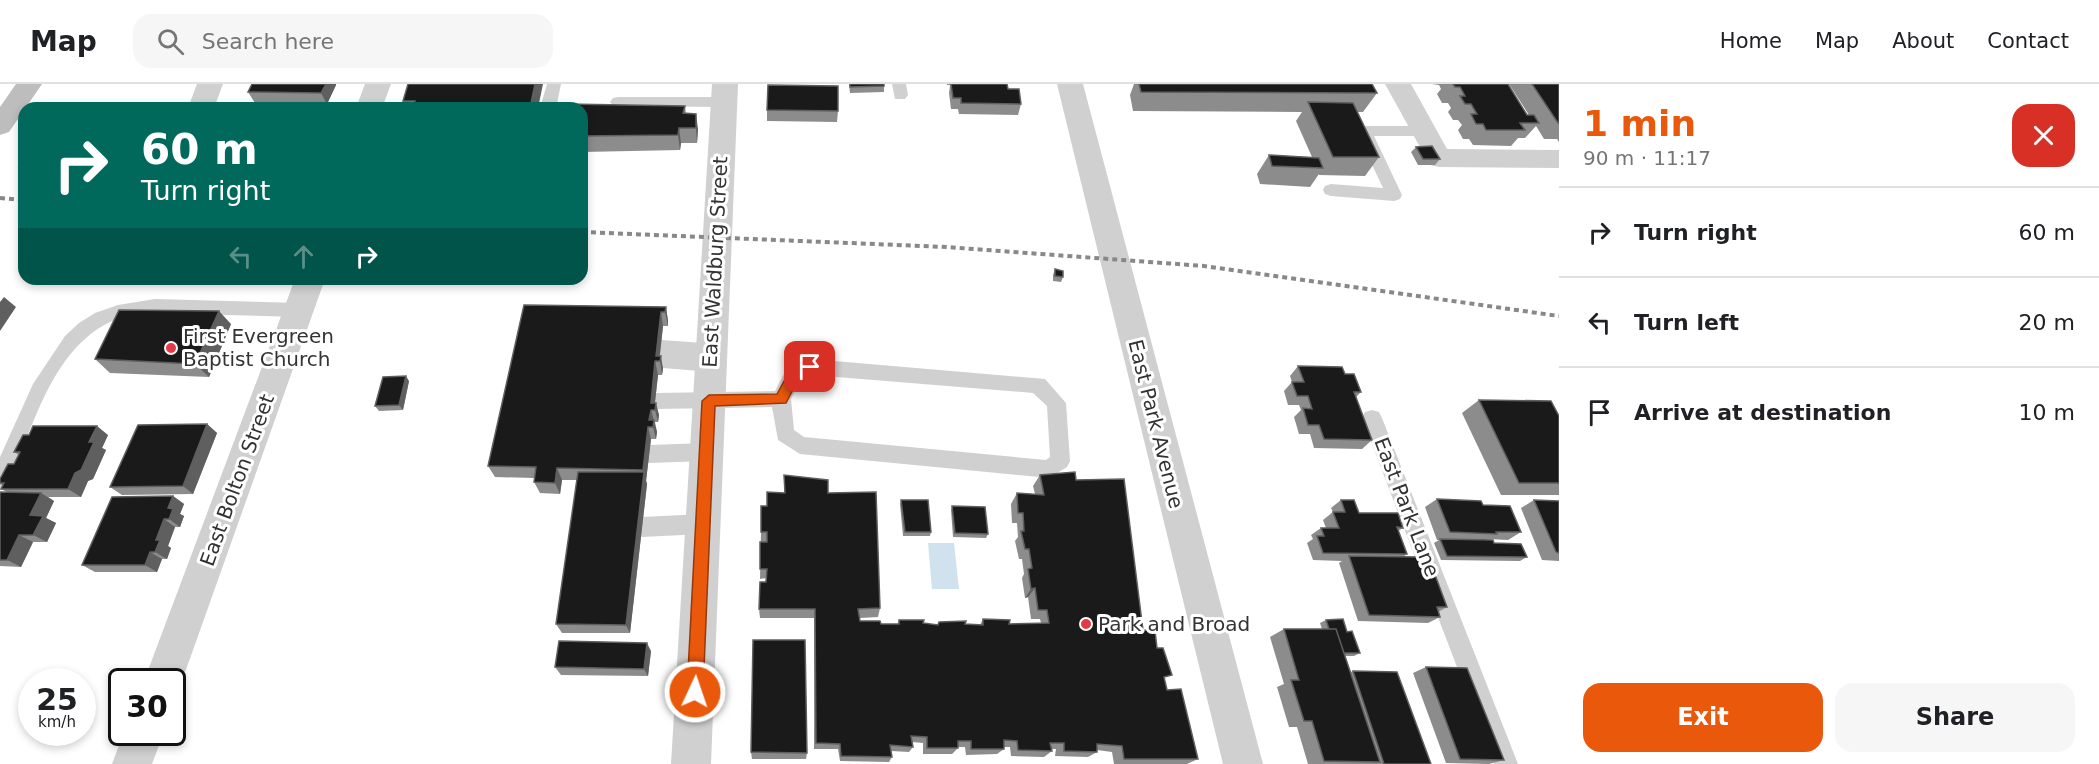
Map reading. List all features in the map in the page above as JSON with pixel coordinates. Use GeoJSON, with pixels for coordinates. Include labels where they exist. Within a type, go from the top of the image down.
{"type":"FeatureCollection","features":[{"type":"Feature","properties":{"kind":"main road"},"geometry":{"type":"LineString","coordinates":[[0,126],[29,84]]}},
{"type":"Feature","properties":{"kind":"street"},"geometry":{"type":"LineString","coordinates":[[203,102],[210,84]]}},
{"type":"Feature","properties":{"kind":"street"},"geometry":{"type":"LineString","coordinates":[[371,102],[378,84]]}},
{"type":"Feature","properties":{"kind":"street","name":"East Park Avenue"},"geometry":{"type":"LineString","coordinates":[[1070,84],[1243,764]]}},
{"type":"Feature","properties":{"kind":"street"},"geometry":{"type":"LineString","coordinates":[[1398,84],[1439,158],[1559,159]]}},
{"type":"Feature","properties":{"kind":"street","name":"East Waldburg Street"},"geometry":{"type":"LineString","coordinates":[[691,764],[724,93]]}},
{"type":"Feature","properties":{"kind":"street","name":"East Bolton Street"},"geometry":{"type":"LineString","coordinates":[[168,668],[305,294]]}},
{"type":"Feature","properties":{"kind":"street"},"geometry":{"type":"LineString","coordinates":[[132,764],[139,746]]}},
{"type":"Feature","properties":{"kind":"lane"},"geometry":{"type":"LineString","coordinates":[[550,102],[554,84]]}},
{"type":"Feature","properties":{"kind":"lane"},"geometry":{"type":"LineString","coordinates":[[618,102],[724,93]]}},
{"type":"Feature","properties":{"kind":"lane"},"geometry":{"type":"LineString","coordinates":[[1330,190],[1394,195],[1364,131],[1424,131]]}},
{"type":"Feature","properties":{"kind":"lane"},"geometry":{"type":"LineString","coordinates":[[0,480],[49,373],[71,341],[96,319],[124,309],[152,305],[305,294]]}},
{"type":"Feature","properties":{"kind":"lane"},"geometry":{"type":"LineString","coordinates":[[660,355],[710,356]]}},
{"type":"Feature","properties":{"kind":"lane"},"geometry":{"type":"LineString","coordinates":[[810,367],[1038,385],[1056,403],[1060,461],[1049,470],[800,445],[785,434],[781,399],[794,374],[810,367]]}},
{"type":"Feature","properties":{"kind":"lane"},"geometry":{"type":"LineString","coordinates":[[655,401],[781,399]]}},
{"type":"Feature","properties":{"kind":"lane","name":"East Park Lane"},"geometry":{"type":"LineString","coordinates":[[1372,418],[1506,764]]}},
{"type":"Feature","properties":{"kind":"lane"},"geometry":{"type":"LineString","coordinates":[[649,454],[706,452]]}},
{"type":"Feature","properties":{"kind":"lane"},"geometry":{"type":"LineString","coordinates":[[642,527],[703,524]]}},
{"type":"Feature","properties":{"kind":"water"},"geometry":{"type":"Polygon","coordinates":[[[928,543],[954,543],[959,589],[932,589],[928,543]]]}},
{"type":"Feature","properties":{"kind":"building"},"geometry":{"type":"Polygon","coordinates":[[[252,84],[326,84],[321,93],[248,92],[252,84]]]}},
{"type":"Feature","properties":{"kind":"building"},"geometry":{"type":"Polygon","coordinates":[[[408,84],[535,84],[531,102],[403,101],[408,84]]]}},
{"type":"Feature","properties":{"kind":"building"},"geometry":{"type":"Polygon","coordinates":[[[850,84],[884,84],[884,86],[850,87],[850,84]]]}},
{"type":"Feature","properties":{"kind":"building"},"geometry":{"type":"Polygon","coordinates":[[[951,84],[1007,84],[1008,89],[1019,89],[1021,104],[961,103],[961,98],[953,98],[951,84]]]}},
{"type":"Feature","properties":{"kind":"building"},"geometry":{"type":"Polygon","coordinates":[[[1139,84],[1372,84],[1377,93],[1141,92],[1139,84]]]}},
{"type":"Feature","properties":{"kind":"building"},"geometry":{"type":"Polygon","coordinates":[[[1453,84],[1508,84],[1527,115],[1534,115],[1539,123],[1520,123],[1525,130],[1486,130],[1483,124],[1476,124],[1471,114],[1477,114],[1471,104],[1465,104],[1460,96],[1465,96],[1460,87],[1455,87],[1453,84]]]}},
{"type":"Feature","properties":{"kind":"building"},"geometry":{"type":"Polygon","coordinates":[[[1532,84],[1559,84],[1559,123],[1558,123],[1532,84]]]}},
{"type":"Feature","properties":{"kind":"building"},"geometry":{"type":"Polygon","coordinates":[[[768,85],[838,86],[838,111],[767,110],[768,85]]]}},
{"type":"Feature","properties":{"kind":"building"},"geometry":{"type":"Polygon","coordinates":[[[1308,102],[1353,103],[1379,157],[1333,157],[1308,102]]]}},
{"type":"Feature","properties":{"kind":"building"},"geometry":{"type":"Polygon","coordinates":[[[588,104],[685,106],[683,113],[696,114],[696,128],[679,128],[678,135],[588,136],[588,104]]]}},
{"type":"Feature","properties":{"kind":"building"},"geometry":{"type":"Polygon","coordinates":[[[1432,146],[1440,159],[1423,159],[1416,147],[1432,146]]]}},
{"type":"Feature","properties":{"kind":"building"},"geometry":{"type":"Polygon","coordinates":[[[1269,155],[1319,158],[1323,168],[1272,166],[1269,155]]]}},
{"type":"Feature","properties":{"kind":"building"},"geometry":{"type":"Polygon","coordinates":[[[1055,269],[1063,271],[1063,277],[1055,276],[1055,269]]]}},
{"type":"Feature","properties":{"kind":"building"},"geometry":{"type":"Polygon","coordinates":[[[524,305],[666,307],[665,312],[661,312],[656,356],[661,356],[660,361],[655,361],[651,403],[656,403],[655,410],[651,410],[649,420],[654,420],[653,427],[648,427],[643,470],[557,468],[555,483],[534,482],[536,467],[488,466],[524,305]]]}},
{"type":"Feature","properties":{"kind":"building"},"geometry":{"type":"Polygon","coordinates":[[[119,310],[219,311],[195,364],[95,359],[119,310]]]}},
{"type":"Feature","properties":{"kind":"building"},"geometry":{"type":"Polygon","coordinates":[[[1298,366],[1342,367],[1345,374],[1354,374],[1361,392],[1354,392],[1372,440],[1324,439],[1319,425],[1308,425],[1303,408],[1312,409],[1308,396],[1297,396],[1292,382],[1304,382],[1298,366]]]}},
{"type":"Feature","properties":{"kind":"building"},"geometry":{"type":"Polygon","coordinates":[[[406,376],[399,405],[375,406],[383,377],[406,376]]]}},
{"type":"Feature","properties":{"kind":"building"},"geometry":{"type":"Polygon","coordinates":[[[1479,400],[1551,401],[1559,416],[1559,483],[1519,483],[1479,400]]]}},
{"type":"Feature","properties":{"kind":"building"},"geometry":{"type":"Polygon","coordinates":[[[207,424],[183,486],[110,487],[138,425],[207,424]]]}},
{"type":"Feature","properties":{"kind":"building"},"geometry":{"type":"Polygon","coordinates":[[[33,426],[97,426],[89,442],[94,442],[81,470],[75,473],[68,489],[1,489],[4,483],[0,483],[0,479],[8,464],[14,464],[20,452],[14,452],[23,435],[29,435],[33,426]]]}},
{"type":"Feature","properties":{"kind":"building"},"geometry":{"type":"Polygon","coordinates":[[[578,472],[644,472],[626,625],[556,624],[578,472]]]}},
{"type":"Feature","properties":{"kind":"building","name":"Park and Broad"},"geometry":{"type":"Polygon","coordinates":[[[1075,472],[1076,480],[1124,479],[1143,630],[1155,631],[1157,648],[1163,648],[1172,675],[1164,677],[1167,690],[1181,689],[1198,759],[1124,759],[1122,746],[1097,744],[1097,752],[1064,751],[1064,743],[1050,743],[1052,751],[1018,750],[1017,741],[1004,740],[1004,749],[971,749],[971,741],[958,741],[958,748],[927,748],[927,737],[911,736],[913,747],[890,745],[892,757],[841,756],[840,744],[816,743],[815,609],[759,609],[760,582],[766,582],[767,569],[760,569],[760,542],[767,542],[767,532],[761,532],[761,506],[767,506],[767,492],[785,493],[784,475],[828,480],[828,493],[876,492],[880,608],[858,609],[860,621],[899,624],[899,620],[924,620],[923,623],[938,625],[939,622],[966,621],[965,624],[983,625],[983,619],[1010,620],[1009,624],[1049,623],[1047,610],[1038,610],[1035,588],[1031,589],[1028,569],[1032,568],[1029,549],[1025,549],[1021,531],[1024,531],[1023,513],[1018,513],[1017,493],[1044,495],[1040,475],[1075,472]]]}},
{"type":"Feature","properties":{"kind":"building"},"geometry":{"type":"Polygon","coordinates":[[[0,492],[41,493],[30,515],[43,516],[33,535],[19,535],[7,560],[0,560],[0,492]]]}},
{"type":"Feature","properties":{"kind":"building"},"geometry":{"type":"Polygon","coordinates":[[[173,496],[168,508],[173,509],[169,519],[164,519],[156,540],[160,540],[155,552],[150,552],[145,565],[82,565],[112,497],[173,496]]]}},
{"type":"Feature","properties":{"kind":"building"},"geometry":{"type":"Polygon","coordinates":[[[1437,499],[1481,501],[1483,505],[1510,506],[1521,532],[1496,532],[1497,534],[1450,532],[1437,499]]]}},
{"type":"Feature","properties":{"kind":"building"},"geometry":{"type":"Polygon","coordinates":[[[901,500],[928,500],[931,532],[905,532],[901,500]]]}},
{"type":"Feature","properties":{"kind":"building"},"geometry":{"type":"Polygon","coordinates":[[[1341,500],[1354,500],[1359,513],[1398,513],[1403,528],[1397,527],[1407,554],[1323,553],[1317,536],[1324,536],[1321,528],[1339,528],[1333,512],[1345,512],[1341,500]]]}},
{"type":"Feature","properties":{"kind":"building"},"geometry":{"type":"Polygon","coordinates":[[[1534,500],[1559,501],[1559,553],[1556,552],[1534,500]]]}},
{"type":"Feature","properties":{"kind":"building"},"geometry":{"type":"Polygon","coordinates":[[[952,506],[985,507],[988,534],[955,533],[952,506]]]}},
{"type":"Feature","properties":{"kind":"building"},"geometry":{"type":"Polygon","coordinates":[[[1440,539],[1493,540],[1494,543],[1521,544],[1527,557],[1447,556],[1440,539]]]}},
{"type":"Feature","properties":{"kind":"building"},"geometry":{"type":"Polygon","coordinates":[[[1349,556],[1418,557],[1421,564],[1431,564],[1447,607],[1437,607],[1440,617],[1369,615],[1349,556]]]}},
{"type":"Feature","properties":{"kind":"building"},"geometry":{"type":"Polygon","coordinates":[[[1343,619],[1347,632],[1352,631],[1360,653],[1344,653],[1336,629],[1329,629],[1326,620],[1343,619]]]}},
{"type":"Feature","properties":{"kind":"building"},"geometry":{"type":"Polygon","coordinates":[[[1284,629],[1336,629],[1380,762],[1324,761],[1312,721],[1304,721],[1291,680],[1299,680],[1284,629]]]}},
{"type":"Feature","properties":{"kind":"building"},"geometry":{"type":"Polygon","coordinates":[[[753,640],[805,640],[807,753],[751,752],[753,640]]]}},
{"type":"Feature","properties":{"kind":"building"},"geometry":{"type":"Polygon","coordinates":[[[559,641],[647,643],[644,669],[555,667],[559,641]]]}},
{"type":"Feature","properties":{"kind":"building"},"geometry":{"type":"Polygon","coordinates":[[[1426,667],[1467,668],[1504,760],[1460,759],[1426,667]]]}},
{"type":"Feature","properties":{"kind":"building"},"geometry":{"type":"Polygon","coordinates":[[[1353,671],[1397,672],[1431,764],[1384,764],[1353,671]]]}},
{"type":"Feature","properties":{"kind":"railway"},"geometry":{"type":"LineString","coordinates":[[0,198],[18,200]]}},
{"type":"Feature","properties":{"kind":"railway"},"geometry":{"type":"LineString","coordinates":[[588,232],[946,247],[1204,266],[1559,316]]}},
{"type":"Feature","properties":{"kind":"place","name":"First Evergreen Baptist Church"},"geometry":{"type":"Point","coordinates":[171,348]}},
{"type":"Feature","properties":{"kind":"place","name":"Park and Broad"},"geometry":{"type":"Point","coordinates":[1086,624]}},
{"type":"Feature","properties":{"kind":"route"},"geometry":{"type":"LineString","coordinates":[[695,692],[709,401],[781,399],[794,374],[810,367]]}}]}
